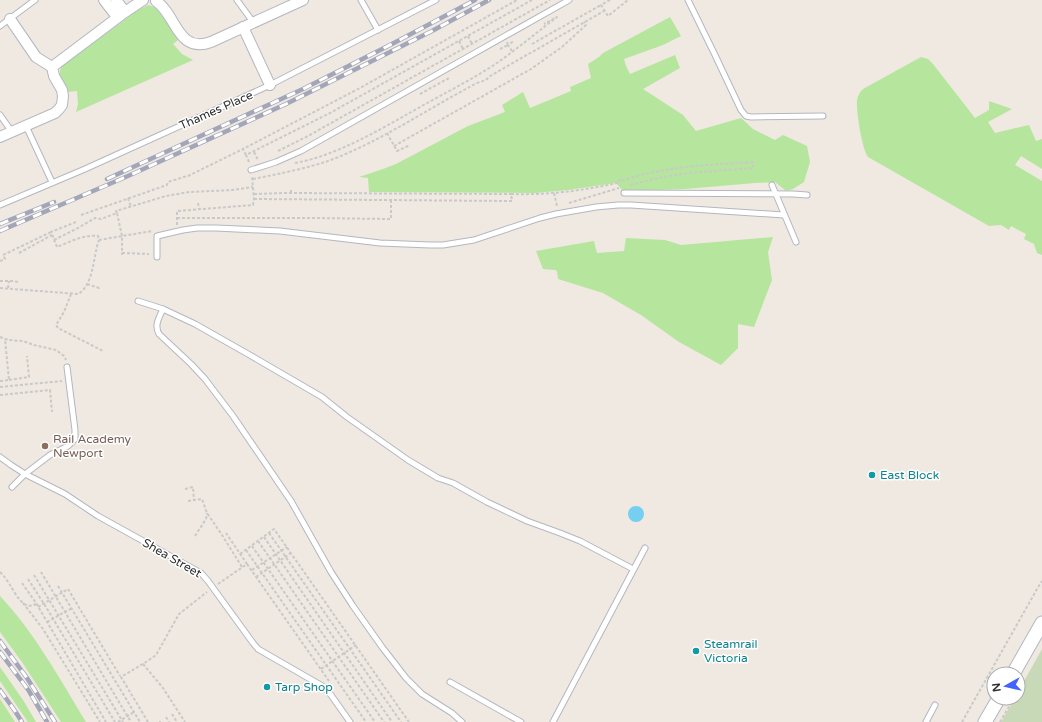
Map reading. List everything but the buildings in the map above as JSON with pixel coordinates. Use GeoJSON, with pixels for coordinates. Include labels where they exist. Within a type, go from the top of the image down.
{"type":"FeatureCollection","features":[{"type":"Feature","properties":{"kind":"street"},"geometry":{"type":"LineString","coordinates":[[104,0],[121,14]]}},
{"type":"Feature","properties":{"kind":"street"},"geometry":{"type":"LineString","coordinates":[[116,0],[121,14]]}},
{"type":"Feature","properties":{"kind":"street"},"geometry":{"type":"LineString","coordinates":[[52,67],[121,14],[143,0]]}},
{"type":"Feature","properties":{"kind":"street"},"geometry":{"type":"LineString","coordinates":[[156,0],[186,40],[199,44],[209,43],[303,0]]}},
{"type":"Feature","properties":{"kind":"street"},"geometry":{"type":"LineString","coordinates":[[0,137],[55,112],[62,105],[63,98],[62,92],[54,78],[52,67],[36,57],[10,19]]}},
{"type":"Feature","properties":{"kind":"street"},"geometry":{"type":"LineString","coordinates":[[242,28],[270,85]]}},
{"type":"Feature","properties":{"kind":"street"},"geometry":{"type":"LineString","coordinates":[[1018,666],[1042,623]]}},
{"type":"Feature","properties":{"kind":"street"},"geometry":{"type":"LineString","coordinates":[[985,722],[994,706]]}},
{"type":"Feature","properties":{"kind":"lane"},"geometry":{"type":"LineString","coordinates":[[0,26],[35,0]]}},
{"type":"Feature","properties":{"kind":"lane"},"geometry":{"type":"LineString","coordinates":[[237,0],[253,22]]}},
{"type":"Feature","properties":{"kind":"lane"},"geometry":{"type":"LineString","coordinates":[[361,0],[378,30]]}},
{"type":"Feature","properties":{"kind":"lane","name":"Thames Place"},"geometry":{"type":"LineString","coordinates":[[0,205],[85,169],[270,85],[436,0]]}},
{"type":"Feature","properties":{"kind":"lane"},"geometry":{"type":"LineString","coordinates":[[251,170],[286,158],[301,151],[569,0]]}},
{"type":"Feature","properties":{"kind":"lane"},"geometry":{"type":"LineString","coordinates":[[688,0],[744,115],[751,118],[823,116]]}},
{"type":"Feature","properties":{"kind":"lane"},"geometry":{"type":"LineString","coordinates":[[0,115],[12,132]]}},
{"type":"Feature","properties":{"kind":"lane"},"geometry":{"type":"LineString","coordinates":[[26,126],[52,182]]}},
{"type":"Feature","properties":{"kind":"lane"},"geometry":{"type":"LineString","coordinates":[[772,186],[796,242]]}},
{"type":"Feature","properties":{"kind":"lane"},"geometry":{"type":"LineString","coordinates":[[624,193],[793,194],[807,196]]}},
{"type":"Feature","properties":{"kind":"lane"},"geometry":{"type":"LineString","coordinates":[[157,257],[157,236],[197,228],[280,231],[366,242],[430,245],[474,240],[551,216],[608,206],[631,205],[784,215]]}},
{"type":"Feature","properties":{"kind":"lane"},"geometry":{"type":"LineString","coordinates":[[138,301],[163,309],[208,331],[322,397],[347,417],[408,460],[438,478],[453,483],[487,502],[527,521],[580,541],[633,569]]}},
{"type":"Feature","properties":{"kind":"lane"},"geometry":{"type":"LineString","coordinates":[[163,309],[156,324],[157,331],[205,379],[233,416],[291,501],[341,587],[382,647],[406,678],[417,689],[452,713],[462,722]]}},
{"type":"Feature","properties":{"kind":"lane"},"geometry":{"type":"LineString","coordinates":[[12,487],[25,474],[50,455],[68,446],[75,439],[67,367]]}},
{"type":"Feature","properties":{"kind":"lane","name":"Shea Street"},"geometry":{"type":"LineString","coordinates":[[0,457],[25,474],[65,494],[98,516],[194,568],[205,577],[213,587],[258,649],[324,687],[350,722]]}},
{"type":"Feature","properties":{"kind":"lane"},"geometry":{"type":"LineString","coordinates":[[553,722],[645,548]]}},
{"type":"Feature","properties":{"kind":"lane"},"geometry":{"type":"LineString","coordinates":[[450,682],[521,722]]}},
{"type":"Feature","properties":{"kind":"lane"},"geometry":{"type":"LineString","coordinates":[[926,722],[935,705]]}},
{"type":"Feature","properties":{"kind":"path"},"geometry":{"type":"LineString","coordinates":[[80,215],[167,185],[168,182],[188,176],[243,149],[348,95],[517,0]]}},
{"type":"Feature","properties":{"kind":"path"},"geometry":{"type":"LineString","coordinates":[[246,156],[330,113],[532,0]]}},
{"type":"Feature","properties":{"kind":"path"},"geometry":{"type":"LineString","coordinates":[[274,153],[308,136],[550,0]]}},
{"type":"Feature","properties":{"kind":"path"},"geometry":{"type":"LineString","coordinates":[[532,44],[610,0]]}},
{"type":"Feature","properties":{"kind":"path"},"geometry":{"type":"LineString","coordinates":[[601,5],[608,16],[628,0]]}},
{"type":"Feature","properties":{"kind":"path"},"geometry":{"type":"LineString","coordinates":[[253,179],[328,161],[356,149],[479,82],[482,82],[604,11]]}},
{"type":"Feature","properties":{"kind":"path"},"geometry":{"type":"LineString","coordinates":[[306,157],[294,163],[323,155],[371,134],[482,72],[557,17],[538,28]]}},
{"type":"Feature","properties":{"kind":"path"},"geometry":{"type":"LineString","coordinates":[[394,146],[531,69],[562,48],[587,26],[584,22]]}},
{"type":"Feature","properties":{"kind":"path"},"geometry":{"type":"LineString","coordinates":[[461,32],[465,38]]}},
{"type":"Feature","properties":{"kind":"path"},"geometry":{"type":"LineString","coordinates":[[468,36],[477,52]]}},
{"type":"Feature","properties":{"kind":"path"},"geometry":{"type":"LineString","coordinates":[[459,41],[468,57]]}},
{"type":"Feature","properties":{"kind":"path"},"geometry":{"type":"LineString","coordinates":[[495,52],[514,41]]}},
{"type":"Feature","properties":{"kind":"path"},"geometry":{"type":"LineString","coordinates":[[508,44],[512,51]]}},
{"type":"Feature","properties":{"kind":"path"},"geometry":{"type":"LineString","coordinates":[[418,95],[451,77]]}},
{"type":"Feature","properties":{"kind":"path"},"geometry":{"type":"LineString","coordinates":[[387,133],[397,151],[410,145]]}},
{"type":"Feature","properties":{"kind":"path"},"geometry":{"type":"LineString","coordinates":[[172,228],[178,227],[176,211],[254,204],[253,179],[243,149]]}},
{"type":"Feature","properties":{"kind":"path"},"geometry":{"type":"LineString","coordinates":[[254,152],[260,167]]}},
{"type":"Feature","properties":{"kind":"path"},"geometry":{"type":"LineString","coordinates":[[258,160],[262,158]]}},
{"type":"Feature","properties":{"kind":"path"},"geometry":{"type":"LineString","coordinates":[[254,194],[554,193],[604,186],[652,172],[702,165],[753,162],[753,168],[688,173],[663,177],[568,203]]}},
{"type":"Feature","properties":{"kind":"path"},"geometry":{"type":"LineString","coordinates":[[149,254],[122,254],[122,236],[116,211],[163,196],[183,193],[254,188]]}},
{"type":"Feature","properties":{"kind":"path"},"geometry":{"type":"LineString","coordinates":[[288,189],[290,193]]}},
{"type":"Feature","properties":{"kind":"path"},"geometry":{"type":"LineString","coordinates":[[290,193],[292,189]]}},
{"type":"Feature","properties":{"kind":"path"},"geometry":{"type":"LineString","coordinates":[[554,193],[557,206]]}},
{"type":"Feature","properties":{"kind":"path"},"geometry":{"type":"LineString","coordinates":[[254,199],[512,201],[511,194]]}},
{"type":"Feature","properties":{"kind":"path"},"geometry":{"type":"LineString","coordinates":[[128,198],[131,207]]}},
{"type":"Feature","properties":{"kind":"path"},"geometry":{"type":"LineString","coordinates":[[177,218],[391,219],[391,200]]}},
{"type":"Feature","properties":{"kind":"path"},"geometry":{"type":"LineString","coordinates":[[197,204],[198,209]]}},
{"type":"Feature","properties":{"kind":"path"},"geometry":{"type":"LineString","coordinates":[[552,208],[563,205]]}},
{"type":"Feature","properties":{"kind":"path"},"geometry":{"type":"LineString","coordinates":[[54,240],[95,218],[101,219],[117,214]]}},
{"type":"Feature","properties":{"kind":"path"},"geometry":{"type":"LineString","coordinates":[[19,253],[76,222]]}},
{"type":"Feature","properties":{"kind":"path"},"geometry":{"type":"LineString","coordinates":[[99,240],[154,231]]}},
{"type":"Feature","properties":{"kind":"path"},"geometry":{"type":"LineString","coordinates":[[52,234],[57,247],[77,239],[90,236],[98,236],[99,240]]}},
{"type":"Feature","properties":{"kind":"path"},"geometry":{"type":"LineString","coordinates":[[0,261],[4,259],[2,255],[52,234]]}},
{"type":"Feature","properties":{"kind":"path"},"geometry":{"type":"LineString","coordinates":[[0,288],[71,294],[80,293],[87,284],[94,266],[94,258],[99,240]]}},
{"type":"Feature","properties":{"kind":"path"},"geometry":{"type":"LineString","coordinates":[[0,281],[18,282]]}},
{"type":"Feature","properties":{"kind":"path"},"geometry":{"type":"LineString","coordinates":[[8,288],[9,281]]}},
{"type":"Feature","properties":{"kind":"path"},"geometry":{"type":"LineString","coordinates":[[87,284],[94,285],[99,288],[99,286]]}},
{"type":"Feature","properties":{"kind":"path"},"geometry":{"type":"LineString","coordinates":[[71,294],[64,312],[56,325],[58,328],[103,351]]}},
{"type":"Feature","properties":{"kind":"path"},"geometry":{"type":"LineString","coordinates":[[0,337],[8,340],[23,341],[56,350],[64,356],[67,367]]}},
{"type":"Feature","properties":{"kind":"path"},"geometry":{"type":"LineString","coordinates":[[5,339],[8,380]]}},
{"type":"Feature","properties":{"kind":"path"},"geometry":{"type":"LineString","coordinates":[[0,381],[30,378],[27,356]]}},
{"type":"Feature","properties":{"kind":"path"},"geometry":{"type":"LineString","coordinates":[[0,387],[69,380]]}},
{"type":"Feature","properties":{"kind":"path"},"geometry":{"type":"LineString","coordinates":[[0,395],[50,390],[52,412]]}},
{"type":"Feature","properties":{"kind":"path"},"geometry":{"type":"LineString","coordinates":[[185,488],[192,487],[194,500]]}},
{"type":"Feature","properties":{"kind":"path"},"geometry":{"type":"LineString","coordinates":[[188,501],[202,499],[207,513],[242,567]]}},
{"type":"Feature","properties":{"kind":"path"},"geometry":{"type":"LineString","coordinates":[[196,536],[206,519],[207,513]]}},
{"type":"Feature","properties":{"kind":"path"},"geometry":{"type":"LineString","coordinates":[[240,554],[274,529],[409,722]]}},
{"type":"Feature","properties":{"kind":"path"},"geometry":{"type":"LineString","coordinates":[[226,533],[329,681]]}},
{"type":"Feature","properties":{"kind":"path"},"geometry":{"type":"LineString","coordinates":[[269,533],[401,722]]}},
{"type":"Feature","properties":{"kind":"path"},"geometry":{"type":"LineString","coordinates":[[263,537],[392,722]]}},
{"type":"Feature","properties":{"kind":"path"},"geometry":{"type":"LineString","coordinates":[[258,541],[384,722]]}},
{"type":"Feature","properties":{"kind":"path"},"geometry":{"type":"LineString","coordinates":[[252,546],[375,722]]}},
{"type":"Feature","properties":{"kind":"path"},"geometry":{"type":"LineString","coordinates":[[252,570],[287,547]]}},
{"type":"Feature","properties":{"kind":"path"},"geometry":{"type":"LineString","coordinates":[[246,550],[366,722]]}},
{"type":"Feature","properties":{"kind":"path"},"geometry":{"type":"LineString","coordinates":[[256,577],[291,553]]}},
{"type":"Feature","properties":{"kind":"path"},"geometry":{"type":"LineString","coordinates":[[121,677],[156,655],[178,614],[213,587],[247,564]]}},
{"type":"Feature","properties":{"kind":"path"},"geometry":{"type":"LineString","coordinates":[[0,572],[20,601],[43,629],[100,722]]}},
{"type":"Feature","properties":{"kind":"path"},"geometry":{"type":"LineString","coordinates":[[41,572],[131,722]]}},
{"type":"Feature","properties":{"kind":"path"},"geometry":{"type":"LineString","coordinates":[[34,575],[122,721]]}},
{"type":"Feature","properties":{"kind":"path"},"geometry":{"type":"LineString","coordinates":[[28,579],[116,722],[122,721],[134,712]]}},
{"type":"Feature","properties":{"kind":"path"},"geometry":{"type":"LineString","coordinates":[[962,722],[1042,581]]}},
{"type":"Feature","properties":{"kind":"path"},"geometry":{"type":"LineString","coordinates":[[22,582],[106,722]]}},
{"type":"Feature","properties":{"kind":"path"},"geometry":{"type":"LineString","coordinates":[[58,586],[140,722]]}},
{"type":"Feature","properties":{"kind":"path"},"geometry":{"type":"LineString","coordinates":[[23,603],[29,606],[44,604],[68,589],[148,722]]}},
{"type":"Feature","properties":{"kind":"path"},"geometry":{"type":"LineString","coordinates":[[47,622],[72,608]]}},
{"type":"Feature","properties":{"kind":"path"},"geometry":{"type":"LineString","coordinates":[[321,669],[356,645]]}},
{"type":"Feature","properties":{"kind":"path"},"geometry":{"type":"LineString","coordinates":[[143,664],[163,688],[185,722]]}},
{"type":"Feature","properties":{"kind":"path"},"geometry":{"type":"LineString","coordinates":[[1000,722],[1009,706]]}},
{"type":"Feature","properties":{"kind":"path"},"geometry":{"type":"LineString","coordinates":[[172,714],[177,722]]}},
{"type":"Feature","properties":{"kind":"path"},"geometry":{"type":"LineString","coordinates":[[166,717],[169,722]]}},
{"type":"Feature","properties":{"kind":"green space"},"geometry":{"type":"Polygon","coordinates":[[[148,5],[156,8],[168,24],[178,40],[173,44],[182,54],[193,60],[76,112],[78,104],[77,91],[68,92],[60,77],[60,70],[62,66],[138,10],[148,5]]]}},
{"type":"Feature","properties":{"kind":"green space"},"geometry":{"type":"Polygon","coordinates":[[[670,17],[681,36],[663,45],[624,59],[630,74],[675,55],[680,68],[643,89],[683,115],[696,131],[741,118],[753,129],[775,140],[783,135],[807,146],[810,162],[804,182],[793,189],[786,191],[775,182],[685,189],[623,191],[616,183],[535,193],[369,192],[368,178],[359,177],[396,164],[468,126],[505,112],[502,105],[523,92],[530,108],[571,91],[570,87],[591,78],[588,64],[603,53],[670,17]]]}},
{"type":"Feature","properties":{"kind":"green space"},"geometry":{"type":"Polygon","coordinates":[[[921,57],[928,59],[933,64],[975,118],[989,110],[989,101],[1012,109],[988,122],[995,133],[1029,125],[1036,141],[1042,139],[1042,169],[1021,156],[1015,165],[1042,181],[1042,255],[1037,253],[1034,244],[1024,239],[1026,234],[1011,226],[1009,230],[1001,225],[989,226],[868,157],[858,121],[857,100],[859,94],[863,89],[921,57]]]}},
{"type":"Feature","properties":{"kind":"green space"},"geometry":{"type":"Polygon","coordinates":[[[773,237],[768,252],[772,280],[754,327],[738,324],[738,348],[721,365],[679,342],[641,315],[603,293],[558,279],[557,271],[543,269],[536,251],[594,241],[597,253],[624,251],[626,238],[665,240],[681,245],[773,237]]]}},
{"type":"Feature","properties":{"kind":"green space"},"geometry":{"type":"Polygon","coordinates":[[[0,596],[35,640],[86,722],[61,722],[22,662],[0,632],[0,596]]]}},
{"type":"Feature","properties":{"kind":"green space"},"geometry":{"type":"Polygon","coordinates":[[[1042,649],[1042,722],[1001,722],[1010,706],[1026,706],[1026,678],[1042,649]]]}},
{"type":"Feature","properties":{"kind":"green space"},"geometry":{"type":"Polygon","coordinates":[[[0,667],[36,722],[28,722],[0,681],[0,667]]]}},
{"type":"Feature","properties":{"kind":"green space"},"geometry":{"type":"Polygon","coordinates":[[[0,699],[15,722],[0,722],[0,699]]]}},
{"type":"Feature","properties":{"kind":"water"},"geometry":{"type":"Polygon","coordinates":[[[633,506],[639,506],[644,511],[642,520],[639,522],[633,522],[628,517],[628,511],[633,506]]]}},
{"type":"Feature","properties":{"kind":"railway"},"geometry":{"type":"LineString","coordinates":[[107,179],[303,89],[475,0]]}},
{"type":"Feature","properties":{"kind":"railway"},"geometry":{"type":"LineString","coordinates":[[0,231],[128,176],[286,104],[432,31],[489,0]]}},
{"type":"Feature","properties":{"kind":"railway"},"geometry":{"type":"LineString","coordinates":[[0,224],[54,202]]}},
{"type":"Feature","properties":{"kind":"railway"},"geometry":{"type":"LineString","coordinates":[[0,641],[27,678],[55,722]]}},
{"type":"Feature","properties":{"kind":"railway"},"geometry":{"type":"LineString","coordinates":[[0,652],[29,691],[47,722]]}},
{"type":"Feature","properties":{"kind":"railway"},"geometry":{"type":"LineString","coordinates":[[0,690],[22,722]]}},
{"type":"Feature","properties":{"kind":"place","name":"Rail Academy Newport"},"geometry":{"type":"Point","coordinates":[45,446]}},
{"type":"Feature","properties":{"kind":"place","name":"East Block"},"geometry":{"type":"Point","coordinates":[872,475]}},
{"type":"Feature","properties":{"kind":"place","name":"Steamrail Victoria"},"geometry":{"type":"Point","coordinates":[696,651]}},
{"type":"Feature","properties":{"kind":"place","name":"Tarp Shop"},"geometry":{"type":"Point","coordinates":[267,687]}}]}
